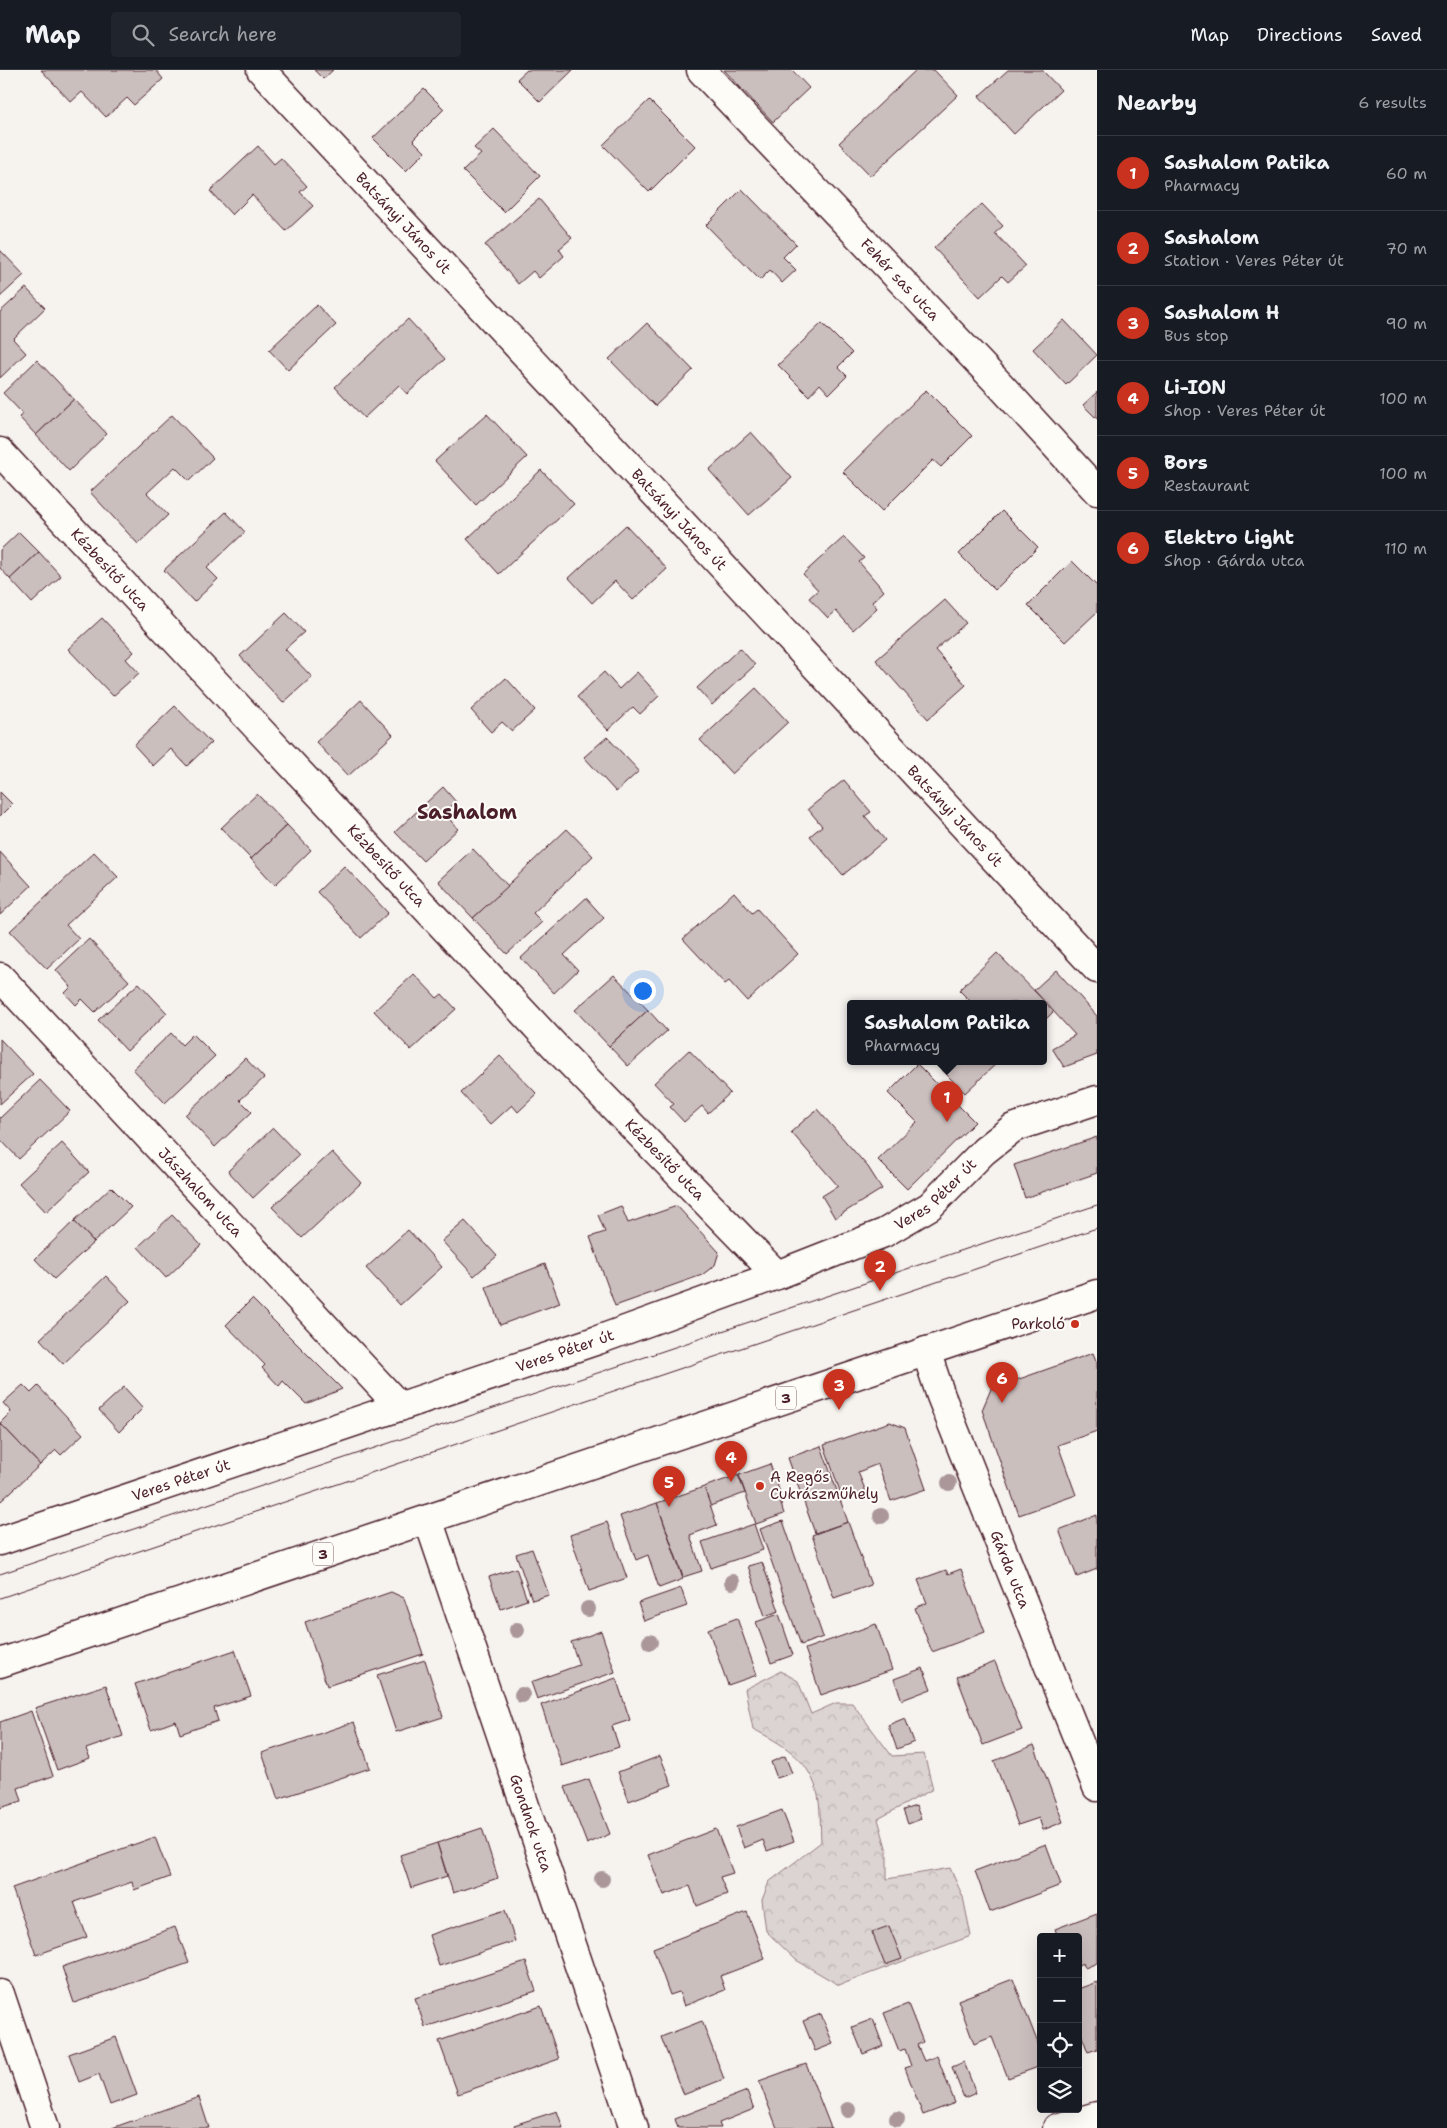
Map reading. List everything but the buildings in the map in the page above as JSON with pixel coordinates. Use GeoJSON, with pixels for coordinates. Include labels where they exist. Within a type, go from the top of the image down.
{"type":"FeatureCollection","features":[{"type":"Feature","properties":{"kind":"street","name":"Batsányi János út"},"geometry":{"type":"LineString","coordinates":[[261,70],[1097,970]]}},
{"type":"Feature","properties":{"kind":"street","name":"Fehér sas utca"},"geometry":{"type":"LineString","coordinates":[[701,70],[995,380],[1097,491]]}},
{"type":"Feature","properties":{"kind":"street","name":"Kézbesítő utca"},"geometry":{"type":"LineString","coordinates":[[0,452],[563,1056],[777,1275]]}},
{"type":"Feature","properties":{"kind":"street","name":"Jászhalom utca"},"geometry":{"type":"LineString","coordinates":[[0,977],[400,1407]]}},
{"type":"Feature","properties":{"kind":"street","name":"Veres Péter út"},"geometry":{"type":"LineString","coordinates":[[0,1541],[598,1340],[777,1275],[884,1233],[930,1206],[984,1151],[1013,1128],[1097,1100]]}},
{"type":"Feature","properties":{"kind":"street","name":"3"},"geometry":{"type":"LineString","coordinates":[[0,1663],[1097,1294]]}},
{"type":"Feature","properties":{"kind":"street","name":"Gárda utca"},"geometry":{"type":"LineString","coordinates":[[926,1351],[941,1396],[1097,1787]]}},
{"type":"Feature","properties":{"kind":"street","name":"Gondnok utca"},"geometry":{"type":"LineString","coordinates":[[428,1519],[634,2128]]}},
{"type":"Feature","properties":{"kind":"street"},"geometry":{"type":"LineString","coordinates":[[0,1994],[45,2128]]}},
{"type":"Feature","properties":{"kind":"street"},"geometry":{"type":"LineString","coordinates":[[1057,2128],[1097,2116]]}},
{"type":"Feature","properties":{"kind":"green space"},"geometry":{"type":"Polygon","coordinates":[[[781,1671],[798,1681],[811,1714],[836,1703],[852,1703],[892,1756],[924,1754],[933,1789],[878,1819],[887,1851],[887,1879],[950,1868],[963,1897],[971,1936],[839,1985],[796,1960],[766,1931],[762,1900],[769,1882],[821,1842],[820,1810],[817,1791],[807,1769],[800,1760],[783,1746],[753,1729],[745,1689],[781,1671]]]}},
{"type":"Feature","properties":{"kind":"tram line"},"geometry":{"type":"LineString","coordinates":[[0,1574],[1097,1205]]}},
{"type":"Feature","properties":{"kind":"tram line"},"geometry":{"type":"LineString","coordinates":[[0,1598],[1097,1228]]}},
{"type":"Feature","properties":{"kind":"place","name":"Sashalom Patika"},"geometry":{"type":"Point","coordinates":[947,1122]}},
{"type":"Feature","properties":{"kind":"place","name":"Sashalom"},"geometry":{"type":"Point","coordinates":[880,1291]}},
{"type":"Feature","properties":{"kind":"place","name":"Parkoló"},"geometry":{"type":"Point","coordinates":[1075,1324]}},
{"type":"Feature","properties":{"kind":"place","name":"Elektro Light"},"geometry":{"type":"Point","coordinates":[1002,1403]}},
{"type":"Feature","properties":{"kind":"place","name":"Sashalom H"},"geometry":{"type":"Point","coordinates":[839,1410]}},
{"type":"Feature","properties":{"kind":"place","name":"Li-ION"},"geometry":{"type":"Point","coordinates":[731,1482]}},
{"type":"Feature","properties":{"kind":"place","name":"A Regős Cukrászműhely"},"geometry":{"type":"Point","coordinates":[760,1486]}},
{"type":"Feature","properties":{"kind":"place","name":"Bors"},"geometry":{"type":"Point","coordinates":[669,1507]}},
{"type":"Feature","properties":{"kind":"district","name":"Sashalom"},"geometry":{"type":"Point","coordinates":[467,812]}}]}
